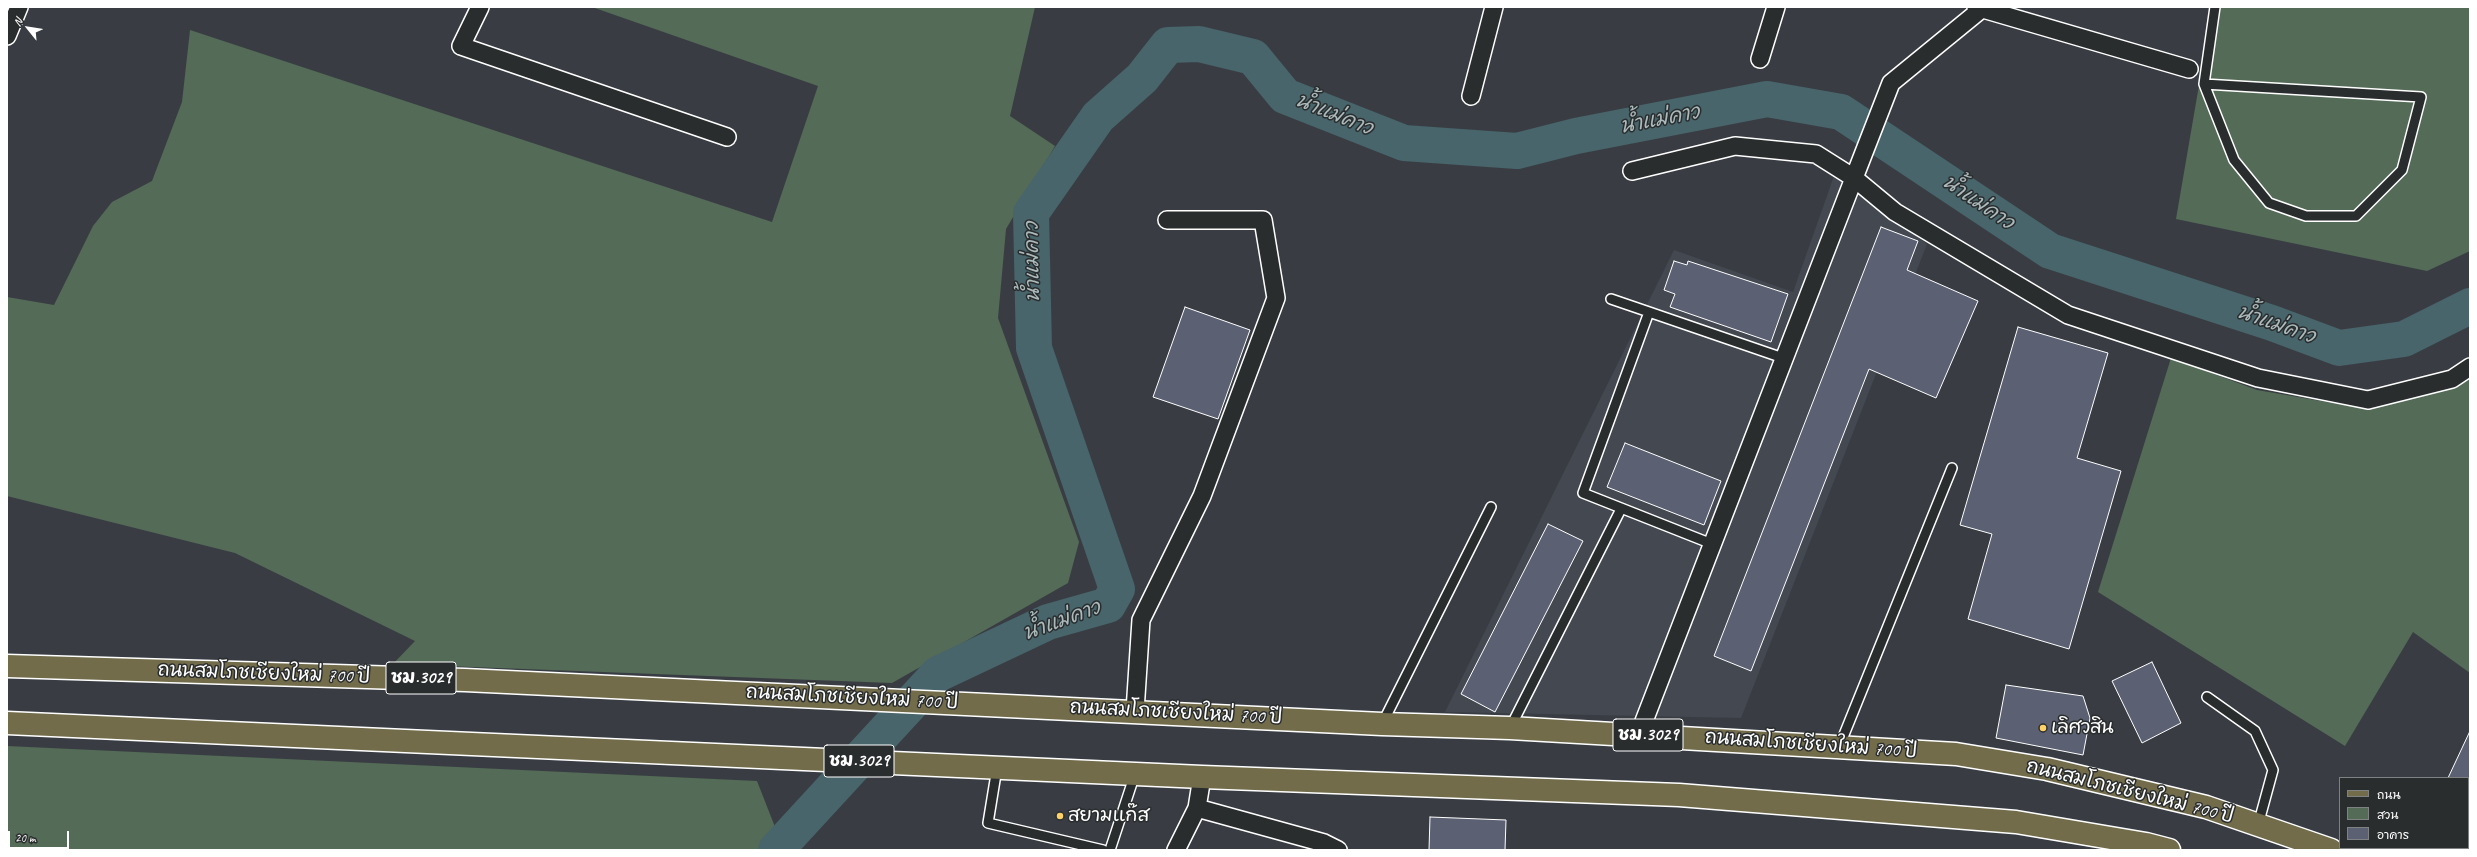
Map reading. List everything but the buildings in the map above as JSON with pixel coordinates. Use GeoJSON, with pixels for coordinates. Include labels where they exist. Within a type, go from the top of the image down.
{"type":"FeatureCollection","features":[{"type":"Feature","properties":{"kind":"main road","name":"ถนนสมโภชเชียงใหม่ 700 ปี"},"geometry":{"type":"LineString","coordinates":[[7,666],[457,680],[835,697],[1382,724],[1639,734],[1956,754],[2047,769],[2206,807],[2331,850]]}},
{"type":"Feature","properties":{"kind":"main road","name":"ชม.3029"},"geometry":{"type":"LineString","coordinates":[[7,723],[797,758],[1202,778],[1679,795],[2016,822],[2145,847],[2169,850]]}},
{"type":"Feature","properties":{"kind":"street"},"geometry":{"type":"LineString","coordinates":[[7,36],[19,7]]}},
{"type":"Feature","properties":{"kind":"street"},"geometry":{"type":"LineString","coordinates":[[480,7],[461,46],[727,136]]}},
{"type":"Feature","properties":{"kind":"street"},"geometry":{"type":"LineString","coordinates":[[1471,96],[1494,7]]}},
{"type":"Feature","properties":{"kind":"street"},"geometry":{"type":"LineString","coordinates":[[1760,59],[1776,7]]}},
{"type":"Feature","properties":{"kind":"street"},"geometry":{"type":"LineString","coordinates":[[1639,734],[1890,83],[1981,8],[2189,69]]}},
{"type":"Feature","properties":{"kind":"street"},"geometry":{"type":"LineString","coordinates":[[1632,171],[1735,146],[1816,154],[1854,178],[1895,212],[2068,315],[2258,378],[2368,400],[2452,379],[2470,367]]}},
{"type":"Feature","properties":{"kind":"street"},"geometry":{"type":"LineString","coordinates":[[1135,711],[1141,620],[1202,496],[1276,298],[1263,220],[1167,220]]}},
{"type":"Feature","properties":{"kind":"street"},"geometry":{"type":"LineString","coordinates":[[1176,850],[1197,808],[1202,778]]}},
{"type":"Feature","properties":{"kind":"street"},"geometry":{"type":"LineString","coordinates":[[1197,808],[1324,843],[1338,850]]}},
{"type":"Feature","properties":{"kind":"lane"},"geometry":{"type":"LineString","coordinates":[[2204,84],[2421,97],[2402,170],[2356,216],[2306,216],[2269,203],[2234,160],[2204,84],[2215,7]]}},
{"type":"Feature","properties":{"kind":"lane"},"geometry":{"type":"LineString","coordinates":[[1611,299],[1783,358]]}},
{"type":"Feature","properties":{"kind":"lane"},"geometry":{"type":"LineString","coordinates":[[1649,312],[1583,493],[1712,544]]}},
{"type":"Feature","properties":{"kind":"lane"},"geometry":{"type":"LineString","coordinates":[[1839,747],[1952,468]]}},
{"type":"Feature","properties":{"kind":"lane"},"geometry":{"type":"LineString","coordinates":[[1382,724],[1491,506]]}},
{"type":"Feature","properties":{"kind":"lane"},"geometry":{"type":"LineString","coordinates":[[1510,728],[1622,509]]}},
{"type":"Feature","properties":{"kind":"lane"},"geometry":{"type":"LineString","coordinates":[[2208,697],[2255,731],[2273,770],[2258,825]]}},
{"type":"Feature","properties":{"kind":"lane"},"geometry":{"type":"LineString","coordinates":[[997,768],[988,824],[1103,850]]}},
{"type":"Feature","properties":{"kind":"lane"},"geometry":{"type":"LineString","coordinates":[[1110,850],[1136,774]]}},
{"type":"Feature","properties":{"kind":"shaded area"},"geometry":{"type":"Polygon","coordinates":[[[1834,176],[1927,244],[1741,718],[1445,712],[1674,250],[1793,292],[1834,176]]]}},
{"type":"Feature","properties":{"kind":"green space"},"geometry":{"type":"Polygon","coordinates":[[[592,7],[1035,7],[1010,116],[1055,146],[1006,229],[998,318],[1079,542],[1068,583],[892,683],[393,664],[415,641],[235,553],[7,496],[7,297],[54,305],[93,226],[112,202],[152,181],[182,102],[190,30],[772,222],[818,86],[592,7]]]}},
{"type":"Feature","properties":{"kind":"green space"},"geometry":{"type":"Polygon","coordinates":[[[2218,7],[2470,7],[2470,251],[2427,271],[2176,219],[2198,91],[2218,7]]]}},
{"type":"Feature","properties":{"kind":"green space"},"geometry":{"type":"Polygon","coordinates":[[[2171,358],[2257,390],[2356,407],[2458,386],[2470,379],[2470,673],[2413,632],[2345,746],[2098,592],[2171,358]]]}},
{"type":"Feature","properties":{"kind":"green space"},"geometry":{"type":"Polygon","coordinates":[[[7,746],[757,781],[784,850],[7,850],[7,746]]]}},
{"type":"Feature","properties":{"kind":"waterway","name":"น้ำแม่คาว"},"geometry":{"type":"LineString","coordinates":[[776,850],[938,674],[1048,622],[1108,605],[1117,589],[1034,348],[1031,213],[1098,117],[1142,78],[1168,45],[1199,44],[1253,57],[1285,96],[1404,143],[1517,151],[1576,136],[1767,99],[1841,112],[2050,251],[2272,323],[2339,348],[2404,339],[2470,306]]}},
{"type":"Feature","properties":{"kind":"place","name":"เลิศวสิน"},"geometry":{"type":"Point","coordinates":[2043,728]}},
{"type":"Feature","properties":{"kind":"place","name":"สยามแก๊ส"},"geometry":{"type":"Point","coordinates":[1060,816]}}]}
